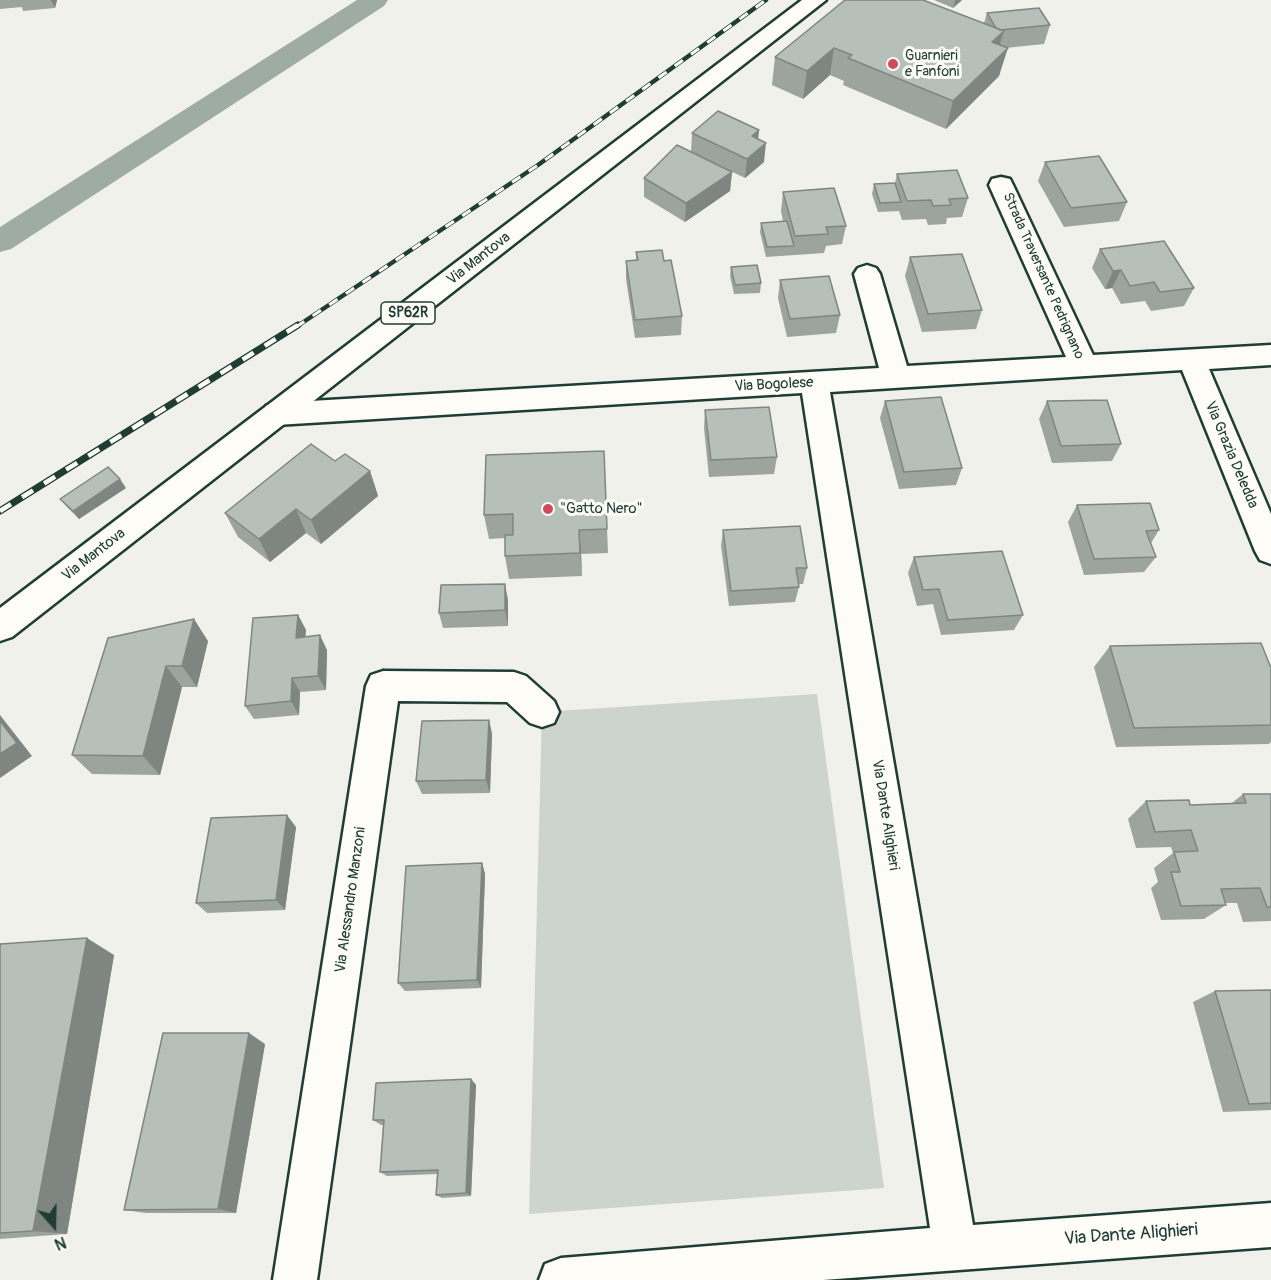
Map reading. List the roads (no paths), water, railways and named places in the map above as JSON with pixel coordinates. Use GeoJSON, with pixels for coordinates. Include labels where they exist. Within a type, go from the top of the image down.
{"type":"FeatureCollection","features":[{"type":"Feature","properties":{"kind":"street","name":"Via Mantova"},"geometry":{"type":"LineString","coordinates":[[0,627],[815,0]]}},
{"type":"Feature","properties":{"kind":"street","name":"Strada Traversante Pedrignano"},"geometry":{"type":"LineString","coordinates":[[1001,184],[1084,367]]}},
{"type":"Feature","properties":{"kind":"street"},"geometry":{"type":"LineString","coordinates":[[867,274],[896,377]]}},
{"type":"Feature","properties":{"kind":"street","name":"Via Bogolese"},"geometry":{"type":"LineString","coordinates":[[276,414],[1271,355]]}},
{"type":"Feature","properties":{"kind":"street","name":"Via Grazia Deledda"},"geometry":{"type":"LineString","coordinates":[[1191,359],[1271,551]]}},
{"type":"Feature","properties":{"kind":"street","name":"Via Dante Alighieri"},"geometry":{"type":"LineString","coordinates":[[814,382],[955,1248]]}},
{"type":"Feature","properties":{"kind":"street","name":"Via Alessandro Manzoni"},"geometry":{"type":"LineString","coordinates":[[295,1280],[382,686],[514,687],[542,712]]}},
{"type":"Feature","properties":{"kind":"street","name":"Via Dante Alighieri"},"geometry":{"type":"LineString","coordinates":[[561,1280],[1271,1225]]}},
{"type":"Feature","properties":{"kind":"waterway"},"geometry":{"type":"LineString","coordinates":[[0,242],[375,0]]}},
{"type":"Feature","properties":{"kind":"railway"},"geometry":{"type":"LineString","coordinates":[[296,327],[538,165],[766,0]]}},
{"type":"Feature","properties":{"kind":"railway"},"geometry":{"type":"LineString","coordinates":[[0,511],[298,325]]}},
{"type":"Feature","properties":{"kind":"place","name":"Guarnieri e Fanfoni"},"geometry":{"type":"Point","coordinates":[893,64]}},
{"type":"Feature","properties":{"kind":"place","name":"\"Gatto Nero\""},"geometry":{"type":"Point","coordinates":[548,509]}}]}
